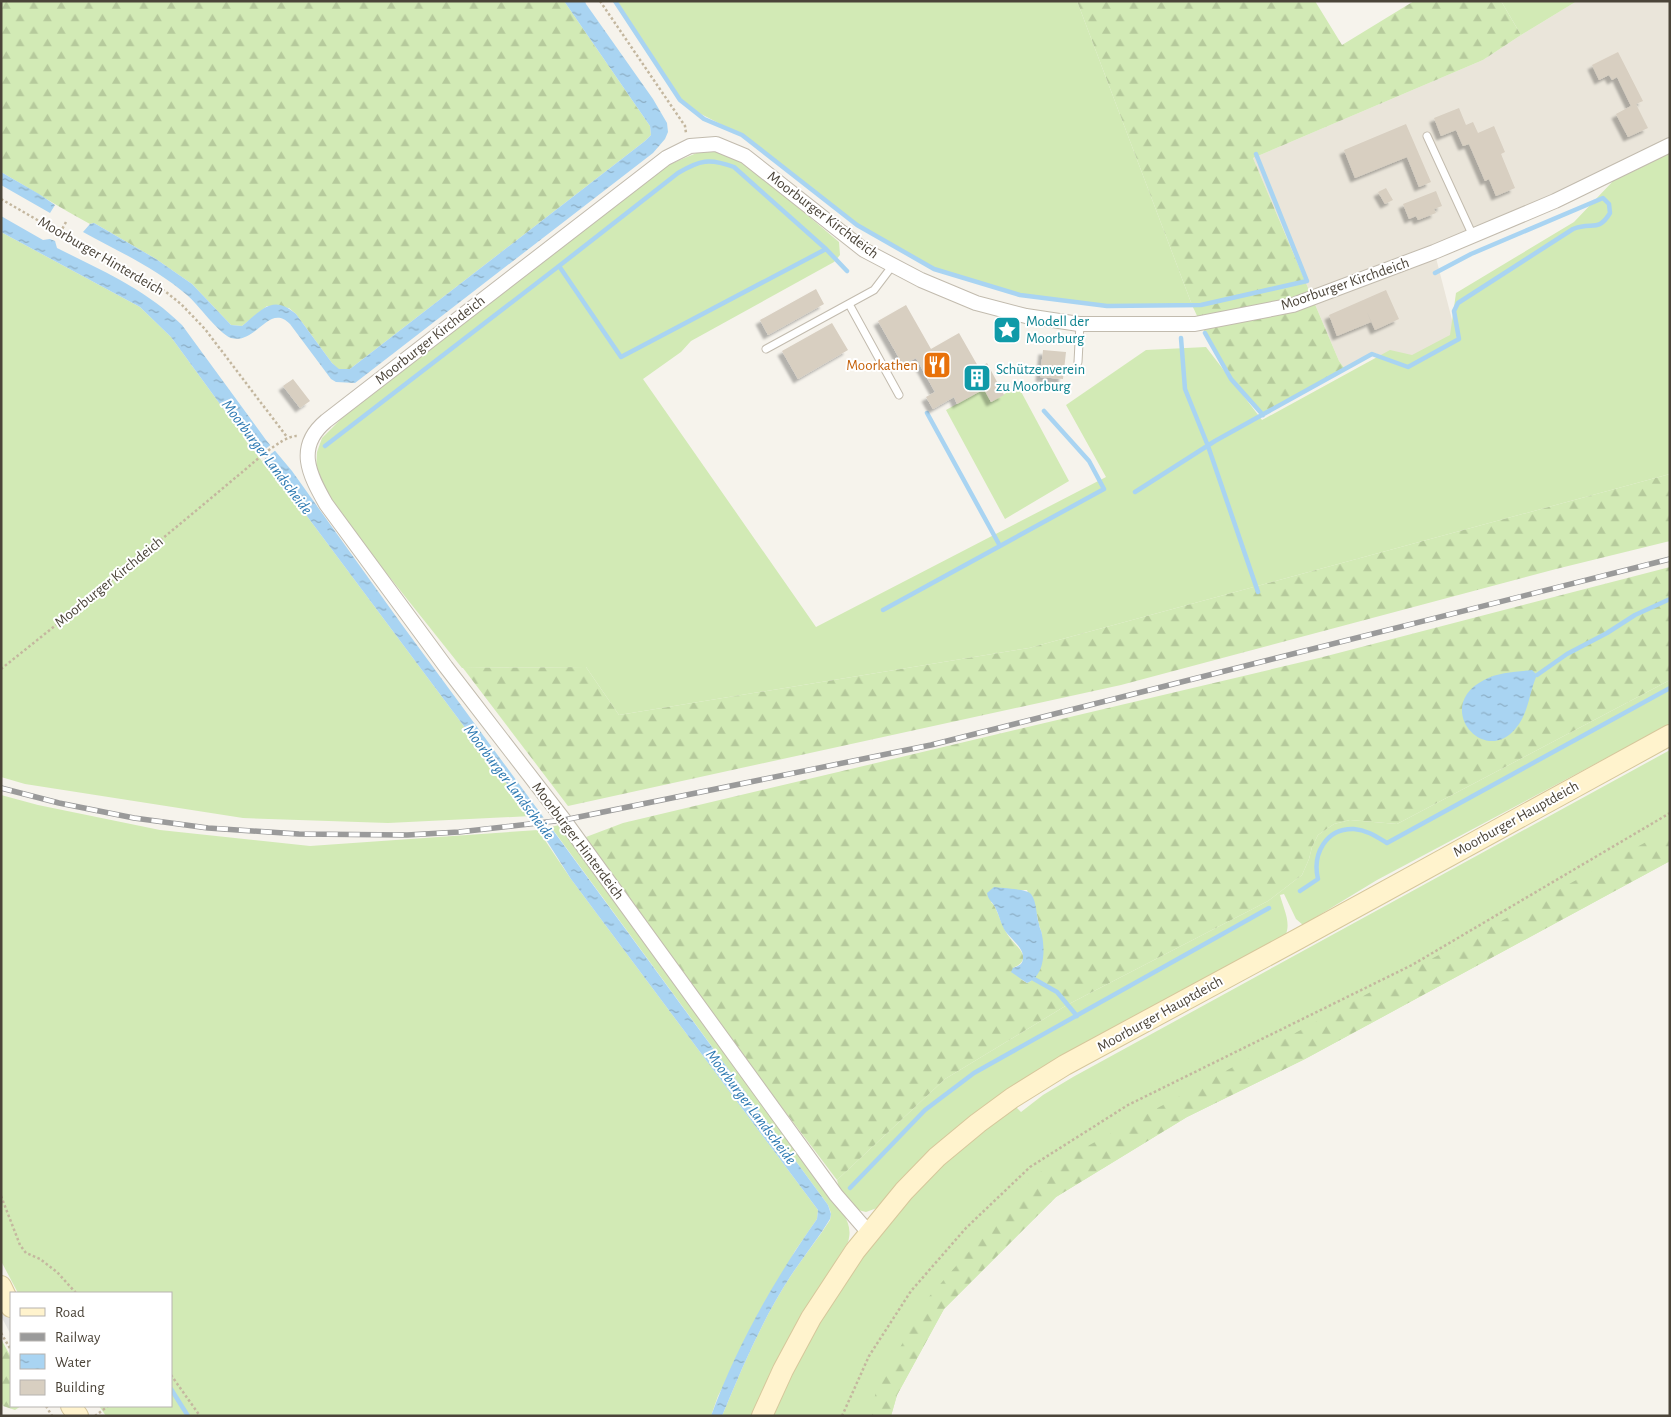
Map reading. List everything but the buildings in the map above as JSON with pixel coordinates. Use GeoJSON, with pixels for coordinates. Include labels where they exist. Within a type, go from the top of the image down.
{"type":"FeatureCollection","features":[{"type":"Feature","properties":{"kind":"main road","name":"Moorburger Hauptdeich"},"geometry":{"type":"LineString","coordinates":[[762,1416],[783,1370],[811,1318],[840,1272],[904,1191],[937,1157],[978,1123],[1032,1084],[1670,735]]}},
{"type":"Feature","properties":{"kind":"main road"},"geometry":{"type":"LineString","coordinates":[[1,1286],[10,1305]]}},
{"type":"Feature","properties":{"kind":"street","name":"Moorburger Kirchdeich"},"geometry":{"type":"LineString","coordinates":[[310,441],[313,434],[326,421],[666,158],[690,146],[716,144],[746,156],[864,250],[921,280],[976,303],[1026,316],[1080,324],[1195,324],[1293,305],[1434,252],[1554,201],[1670,145]]}},
{"type":"Feature","properties":{"kind":"street","name":"Moorburger Hinterdeich"},"geometry":{"type":"LineString","coordinates":[[310,441],[307,452],[309,468],[326,504],[446,666],[564,820],[836,1194],[869,1233]]}},
{"type":"Feature","properties":{"kind":"lane"},"geometry":{"type":"LineString","coordinates":[[1427,136],[1473,236]]}},
{"type":"Feature","properties":{"kind":"lane"},"geometry":{"type":"LineString","coordinates":[[766,349],[874,290],[893,265]]}},
{"type":"Feature","properties":{"kind":"lane"},"geometry":{"type":"LineString","coordinates":[[849,304],[898,395]]}},
{"type":"Feature","properties":{"kind":"lane"},"geometry":{"type":"LineString","coordinates":[[1078,362],[1080,324]]}},
{"type":"Feature","properties":{"kind":"path"},"geometry":{"type":"LineString","coordinates":[[600,1],[685,126],[690,146]]}},
{"type":"Feature","properties":{"kind":"path","name":"Moorburger Hinterdeich"},"geometry":{"type":"LineString","coordinates":[[1,199],[156,284],[181,304],[205,329],[287,437]]}},
{"type":"Feature","properties":{"kind":"path"},"geometry":{"type":"LineString","coordinates":[[60,233],[66,222]]}},
{"type":"Feature","properties":{"kind":"path","name":"Moorburger Kirchdeich"},"geometry":{"type":"LineString","coordinates":[[1,669],[287,437]]}},
{"type":"Feature","properties":{"kind":"path"},"geometry":{"type":"LineString","coordinates":[[842,1416],[870,1356],[910,1291],[966,1228],[1030,1167],[1128,1105],[1412,965],[1670,813]]}},
{"type":"Feature","properties":{"kind":"path"},"geometry":{"type":"LineString","coordinates":[[1,1196],[20,1245],[26,1253],[40,1259],[56,1272],[75,1292]]}},
{"type":"Feature","properties":{"kind":"path"},"geometry":{"type":"LineString","coordinates":[[1,1333],[10,1348]]}},
{"type":"Feature","properties":{"kind":"path"},"geometry":{"type":"LineString","coordinates":[[172,1376],[200,1416]]}},
{"type":"Feature","properties":{"kind":"path"},"geometry":{"type":"LineString","coordinates":[[95,1416],[107,1407]]}},
{"type":"Feature","properties":{"kind":"shaded area"},"geometry":{"type":"Polygon","coordinates":[[[1577,1],[1670,1],[1670,150],[1436,258],[1457,339],[1408,365],[1375,353],[1345,369],[1339,361],[1253,158],[1483,60],[1577,1]]]}},
{"type":"Feature","properties":{"kind":"shaded area"},"geometry":{"type":"Polygon","coordinates":[[[1,1301],[10,1319],[10,1333],[1,1316],[1,1301]]]}},
{"type":"Feature","properties":{"kind":"green space"},"geometry":{"type":"Polygon","coordinates":[[[1,1],[564,1],[650,126],[651,135],[350,369],[338,369],[296,314],[289,308],[267,306],[242,326],[231,325],[192,284],[156,259],[94,223],[90,224],[79,218],[1,172],[1,1]]]}},
{"type":"Feature","properties":{"kind":"green space"},"geometry":{"type":"Polygon","coordinates":[[[615,1],[1077,1],[1192,305],[1107,306],[1020,295],[934,269],[857,225],[742,135],[693,110],[680,100],[615,1]]]}},
{"type":"Feature","properties":{"kind":"green space"},"geometry":{"type":"Polygon","coordinates":[[[1077,1],[1315,1],[1342,45],[1414,1],[1501,1],[1521,35],[1483,60],[1253,158],[1339,361],[1345,369],[1264,415],[1231,379],[1205,333],[1192,305],[1077,1]]]}},
{"type":"Feature","properties":{"kind":"green space"},"geometry":{"type":"Polygon","coordinates":[[[1501,1],[1577,1],[1521,35],[1501,1]]]}},
{"type":"Feature","properties":{"kind":"green space"},"geometry":{"type":"Polygon","coordinates":[[[1670,150],[1670,474],[1029,648],[619,715],[586,667],[462,668],[333,506],[316,470],[317,452],[322,438],[342,418],[668,165],[699,152],[714,151],[727,154],[747,164],[839,242],[840,255],[834,262],[691,341],[681,352],[643,379],[816,627],[1106,477],[1066,405],[1146,350],[1206,347],[1262,420],[1390,350],[1412,355],[1450,335],[1456,293],[1574,222],[1616,178],[1670,150]]]}},
{"type":"Feature","properties":{"kind":"green space"},"geometry":{"type":"Polygon","coordinates":[[[1,232],[140,307],[171,337],[531,816],[388,823],[243,818],[25,784],[1,777],[1,232]]]}},
{"type":"Feature","properties":{"kind":"green space"},"geometry":{"type":"Polygon","coordinates":[[[1018,386],[1069,481],[1005,519],[946,410],[984,389],[991,402],[1018,386]]]}},
{"type":"Feature","properties":{"kind":"green space"},"geometry":{"type":"Polygon","coordinates":[[[1670,474],[1670,541],[1556,569],[1121,685],[568,806],[463,668],[586,667],[619,715],[1029,648],[1670,474]]]}},
{"type":"Feature","properties":{"kind":"green space"},"geometry":{"type":"Polygon","coordinates":[[[1670,567],[1670,680],[1397,824],[1350,820],[1334,824],[1318,835],[1302,875],[1268,901],[1067,1005],[945,1079],[837,1180],[608,878],[586,837],[623,823],[1319,658],[1670,567]],[[1015,890],[991,902],[1003,926],[1022,954],[1022,961],[1013,968],[1022,980],[1027,983],[1031,981],[1042,934],[1027,890],[1015,890]]]}},
{"type":"Feature","properties":{"kind":"green space"},"geometry":{"type":"Polygon","coordinates":[[[1670,680],[1670,724],[1377,880],[1303,925],[1296,919],[1284,894],[1280,895],[1288,926],[1285,936],[936,1145],[877,1208],[866,1212],[858,1210],[840,1191],[837,1180],[945,1079],[1067,1005],[1268,901],[1302,875],[1318,835],[1334,824],[1350,820],[1397,824],[1670,680]]]}},
{"type":"Feature","properties":{"kind":"green space"},"geometry":{"type":"Polygon","coordinates":[[[1670,750],[1670,861],[1305,1059],[1187,1117],[1056,1197],[944,1309],[897,1395],[891,1416],[770,1416],[793,1364],[841,1284],[902,1204],[972,1137],[1015,1106],[1021,1112],[1043,1095],[1073,1077],[1670,750]]]}},
{"type":"Feature","properties":{"kind":"green space"},"geometry":{"type":"Polygon","coordinates":[[[1,795],[38,805],[160,830],[310,846],[538,830],[571,879],[818,1210],[817,1219],[795,1251],[718,1396],[711,1416],[106,1416],[100,1407],[172,1407],[172,1292],[17,1292],[1,1261],[1,795]]]}},
{"type":"Feature","properties":{"kind":"green space"},"geometry":{"type":"Polygon","coordinates":[[[559,825],[831,1196],[848,1223],[848,1242],[803,1313],[753,1416],[722,1416],[770,1310],[790,1277],[830,1220],[831,1213],[828,1205],[551,827],[559,825]]]}},
{"type":"Feature","properties":{"kind":"green space"},"geometry":{"type":"Polygon","coordinates":[[[1670,829],[1670,861],[1305,1059],[1187,1117],[1056,1197],[944,1309],[897,1395],[891,1416],[869,1416],[877,1389],[927,1299],[1038,1173],[1670,829]]]}},
{"type":"Feature","properties":{"kind":"green space"},"geometry":{"type":"Polygon","coordinates":[[[1,1339],[10,1355],[10,1407],[20,1407],[15,1410],[3,1406],[1,1401],[1,1339]]]}},
{"type":"Feature","properties":{"kind":"water"},"geometry":{"type":"Polygon","coordinates":[[[564,1],[585,1],[653,99],[667,123],[668,132],[665,139],[653,153],[355,383],[336,382],[331,379],[290,324],[282,319],[275,318],[248,336],[240,339],[231,338],[215,325],[192,299],[163,277],[83,232],[90,224],[94,223],[156,259],[192,284],[231,325],[242,326],[267,306],[280,305],[288,308],[296,314],[332,363],[339,369],[350,369],[651,135],[650,126],[564,1]]]}},
{"type":"Feature","properties":{"kind":"water"},"geometry":{"type":"Polygon","coordinates":[[[1,172],[55,205],[50,213],[1,185],[1,172]]]}},
{"type":"Feature","properties":{"kind":"water","name":"Moorburger Landscheide"},"geometry":{"type":"Polygon","coordinates":[[[1,216],[43,240],[50,239],[55,241],[57,248],[139,291],[182,325],[266,440],[292,471],[400,622],[828,1205],[831,1214],[830,1219],[770,1310],[722,1416],[711,1416],[732,1364],[771,1289],[817,1219],[818,1210],[571,879],[531,816],[171,337],[140,307],[1,232],[1,216]]]}},
{"type":"Feature","properties":{"kind":"water"},"geometry":{"type":"Polygon","coordinates":[[[1532,670],[1537,675],[1524,716],[1516,728],[1503,738],[1490,741],[1478,737],[1469,729],[1463,717],[1463,704],[1469,691],[1484,680],[1495,675],[1532,670]]]}},
{"type":"Feature","properties":{"kind":"water"},"geometry":{"type":"Polygon","coordinates":[[[994,887],[1029,892],[1034,901],[1042,934],[1043,955],[1037,975],[1027,983],[1011,972],[1013,968],[1022,962],[1023,954],[1019,946],[1004,929],[994,905],[988,897],[987,893],[994,887]]]}},
{"type":"Feature","properties":{"kind":"pier"},"geometry":{"type":"Polygon","coordinates":[[[272,444],[277,449],[262,461],[257,455],[272,444]]]}},
{"type":"Feature","properties":{"kind":"pier"},"geometry":{"type":"Polygon","coordinates":[[[547,817],[553,827],[535,829],[530,819],[547,817]]]}},
{"type":"Feature","properties":{"kind":"waterway"},"geometry":{"type":"LineString","coordinates":[[615,1],[680,100],[704,119],[742,135],[857,225],[934,269],[1020,295],[1107,306],[1201,305],[1307,281],[1256,154]]}},
{"type":"Feature","properties":{"kind":"waterway"},"geometry":{"type":"LineString","coordinates":[[325,446],[678,173],[693,165],[705,162],[718,162],[734,167],[826,249],[621,357],[559,266]]}},
{"type":"Feature","properties":{"kind":"waterway"},"geometry":{"type":"LineString","coordinates":[[1135,492],[1215,441],[1372,354],[1408,367],[1459,339],[1454,311],[1458,303],[1573,229],[1602,223],[1610,213],[1609,204],[1603,198],[1471,254],[1435,273]]}},
{"type":"Feature","properties":{"kind":"waterway"},"geometry":{"type":"LineString","coordinates":[[826,249],[847,271]]}},
{"type":"Feature","properties":{"kind":"waterway"},"geometry":{"type":"LineString","coordinates":[[1205,333],[1231,379],[1263,415]]}},
{"type":"Feature","properties":{"kind":"waterway"},"geometry":{"type":"LineString","coordinates":[[1181,338],[1185,389],[1208,446],[1258,592]]}},
{"type":"Feature","properties":{"kind":"waterway"},"geometry":{"type":"LineString","coordinates":[[883,610],[1104,489],[1089,461],[1044,411]]}},
{"type":"Feature","properties":{"kind":"waterway"},"geometry":{"type":"LineString","coordinates":[[927,413],[1000,546]]}},
{"type":"Feature","properties":{"kind":"waterway"},"geometry":{"type":"LineString","coordinates":[[1537,675],[1567,654],[1607,633],[1635,615],[1670,599]]}},
{"type":"Feature","properties":{"kind":"waterway"},"geometry":{"type":"LineString","coordinates":[[1300,891],[1318,879],[1317,860],[1319,852],[1323,844],[1336,833],[1354,829],[1372,834],[1387,843],[1670,688]]}},
{"type":"Feature","properties":{"kind":"waterway"},"geometry":{"type":"LineString","coordinates":[[850,1188],[925,1110],[974,1073],[1269,908]]}},
{"type":"Feature","properties":{"kind":"waterway"},"geometry":{"type":"LineString","coordinates":[[1034,979],[1057,992],[1077,1016]]}},
{"type":"Feature","properties":{"kind":"waterway"},"geometry":{"type":"LineString","coordinates":[[172,1391],[188,1416]]}},
{"type":"Feature","properties":{"kind":"railway"},"geometry":{"type":"LineString","coordinates":[[1,788],[59,803],[134,818],[208,828],[299,834],[407,835],[459,832],[564,820],[931,745],[1670,559]]}},
{"type":"Feature","properties":{"kind":"place","name":"Modell der Moorburg"},"geometry":{"type":"Point","coordinates":[1007,330]}},
{"type":"Feature","properties":{"kind":"place","name":"Moorkathen"},"geometry":{"type":"Point","coordinates":[937,365]}},
{"type":"Feature","properties":{"kind":"place","name":"Schützenverein zu Moorburg"},"geometry":{"type":"Point","coordinates":[977,378]}}]}
